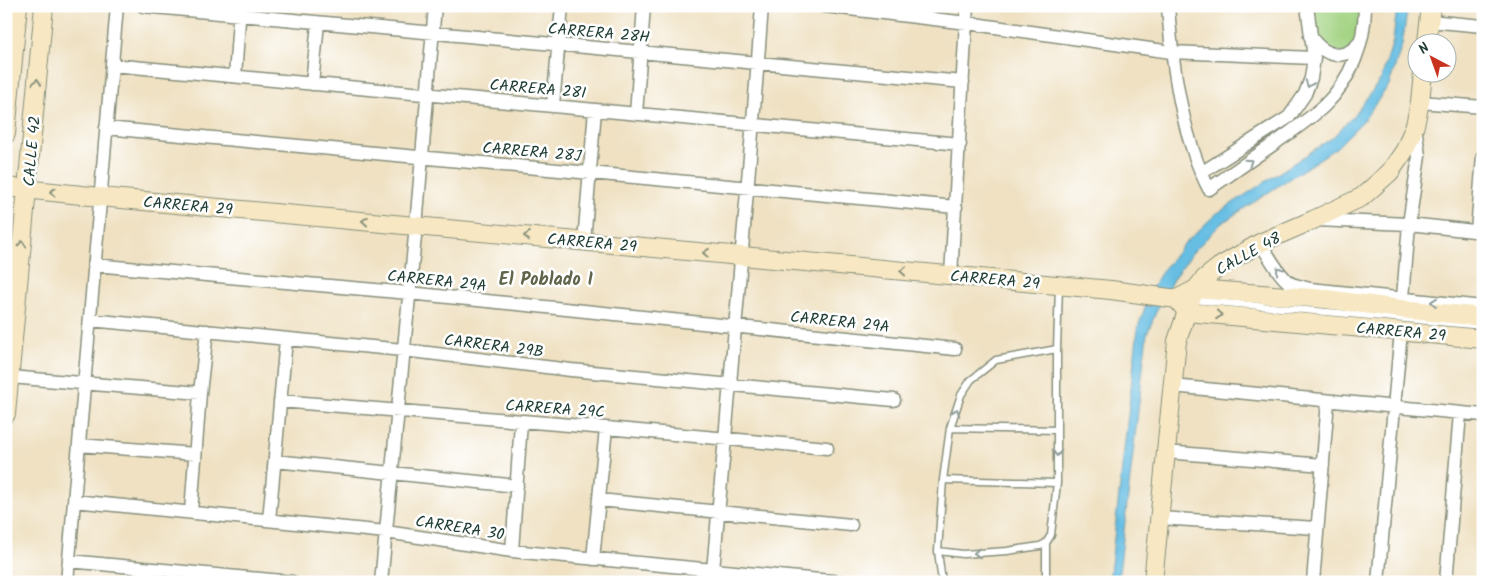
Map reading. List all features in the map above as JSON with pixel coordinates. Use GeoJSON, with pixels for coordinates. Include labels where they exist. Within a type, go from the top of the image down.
{"type":"FeatureCollection","features":[{"type":"Feature","properties":{"kind":"street","name":"CALLE 42"},"geometry":{"type":"LineString","coordinates":[[6,134],[8,90],[18,6]]}},
{"type":"Feature","properties":{"kind":"street","name":"CALLE 42"},"geometry":{"type":"LineString","coordinates":[[6,414],[44,6]]}},
{"type":"Feature","properties":{"kind":"street"},"geometry":{"type":"LineString","coordinates":[[67,582],[117,6]]}},
{"type":"Feature","properties":{"kind":"street","name":"CARRERA 28H"},"geometry":{"type":"LineString","coordinates":[[143,6],[240,11],[318,23],[963,82]]}},
{"type":"Feature","properties":{"kind":"street"},"geometry":{"type":"LineString","coordinates":[[381,582],[416,226],[434,6]]}},
{"type":"Feature","properties":{"kind":"street"},"geometry":{"type":"LineString","coordinates":[[553,105],[562,6]]}},
{"type":"Feature","properties":{"kind":"street"},"geometry":{"type":"LineString","coordinates":[[636,114],[644,6]]}},
{"type":"Feature","properties":{"kind":"street"},"geometry":{"type":"LineString","coordinates":[[713,576],[731,385],[734,327],[743,256],[762,6]]}},
{"type":"Feature","properties":{"kind":"street"},"geometry":{"type":"LineString","coordinates":[[824,6],[967,23],[1171,52],[1314,58]]}},
{"type":"Feature","properties":{"kind":"street"},"geometry":{"type":"LineString","coordinates":[[951,275],[967,6]]}},
{"type":"Feature","properties":{"kind":"street"},"geometry":{"type":"LineString","coordinates":[[1168,6],[1171,52],[1185,121],[1201,173],[1209,189],[1291,132],[1325,105],[1347,76],[1361,40],[1365,6]]}},
{"type":"Feature","properties":{"kind":"street"},"geometry":{"type":"LineString","coordinates":[[1201,173],[1289,117],[1305,94],[1311,78],[1314,58],[1307,6]]}},
{"type":"Feature","properties":{"kind":"street"},"geometry":{"type":"LineString","coordinates":[[234,76],[240,11]]}},
{"type":"Feature","properties":{"kind":"street"},"geometry":{"type":"LineString","coordinates":[[1428,32],[1430,14],[1483,26]]}},
{"type":"Feature","properties":{"kind":"street"},"geometry":{"type":"LineString","coordinates":[[312,84],[318,23]]}},
{"type":"Feature","properties":{"kind":"street"},"geometry":{"type":"LineString","coordinates":[[1310,36],[1324,52],[1335,55],[1345,54],[1355,48],[1361,40]]}},
{"type":"Feature","properties":{"kind":"street","name":"CARRERA 28I"},"geometry":{"type":"LineString","coordinates":[[112,65],[960,144]]}},
{"type":"Feature","properties":{"kind":"street","name":"CALLE 48"},"geometry":{"type":"LineString","coordinates":[[1154,582],[1172,386],[1184,299],[1219,267],[1260,243],[1362,197],[1390,172],[1405,150],[1415,125],[1423,82]]}},
{"type":"Feature","properties":{"kind":"street"},"geometry":{"type":"LineString","coordinates":[[1420,102],[1483,107]]}},
{"type":"Feature","properties":{"kind":"street"},"geometry":{"type":"LineString","coordinates":[[584,242],[595,110]]}},
{"type":"Feature","properties":{"kind":"street"},"geometry":{"type":"LineString","coordinates":[[1403,298],[1409,224],[1419,156],[1415,125]]}},
{"type":"Feature","properties":{"kind":"street","name":"CARRERA 28J"},"geometry":{"type":"LineString","coordinates":[[106,128],[956,207]]}},
{"type":"Feature","properties":{"kind":"street"},"geometry":{"type":"LineString","coordinates":[[1314,220],[1409,224],[1480,232],[1483,156]]}},
{"type":"Feature","properties":{"kind":"street","name":"CARRERA 29"},"geometry":{"type":"LineString","coordinates":[[6,187],[1111,290],[1401,331],[1483,339]]}},
{"type":"Feature","properties":{"kind":"street"},"geometry":{"type":"LineString","coordinates":[[1260,243],[1283,276],[1289,282],[1298,286],[1483,307]]}},
{"type":"Feature","properties":{"kind":"street","name":"CARRERA 29A"},"geometry":{"type":"LineString","coordinates":[[94,265],[409,293],[955,348]]}},
{"type":"Feature","properties":{"kind":"street","name":"CARRERA 29"},"geometry":{"type":"LineString","coordinates":[[1184,299],[1326,299],[1401,309],[1483,316]]}},
{"type":"Feature","properties":{"kind":"street","name":"CARRERA 29B"},"geometry":{"type":"LineString","coordinates":[[90,320],[403,350],[571,370],[894,400]]}},
{"type":"Feature","properties":{"kind":"street"},"geometry":{"type":"LineString","coordinates":[[190,512],[207,331]]}},
{"type":"Feature","properties":{"kind":"street"},"geometry":{"type":"LineString","coordinates":[[1378,582],[1401,331]]}},
{"type":"Feature","properties":{"kind":"street"},"geometry":{"type":"LineString","coordinates":[[269,520],[286,340]]}},
{"type":"Feature","properties":{"kind":"street"},"geometry":{"type":"LineString","coordinates":[[10,377],[200,393]]}},
{"type":"Feature","properties":{"kind":"street"},"geometry":{"type":"LineString","coordinates":[[1172,386],[1483,415]]}},
{"type":"Feature","properties":{"kind":"street"},"geometry":{"type":"LineString","coordinates":[[1313,582],[1328,400]]}},
{"type":"Feature","properties":{"kind":"street","name":"CARRERA 29C"},"geometry":{"type":"LineString","coordinates":[[280,402],[828,448]]}},
{"type":"Feature","properties":{"kind":"street"},"geometry":{"type":"LineString","coordinates":[[1446,582],[1460,413]]}},
{"type":"Feature","properties":{"kind":"street"},"geometry":{"type":"LineString","coordinates":[[512,551],[521,422]]}},
{"type":"Feature","properties":{"kind":"street"},"geometry":{"type":"LineString","coordinates":[[593,559],[606,428]]}},
{"type":"Feature","properties":{"kind":"street"},"geometry":{"type":"LineString","coordinates":[[79,445],[195,454]]}},
{"type":"Feature","properties":{"kind":"street"},"geometry":{"type":"LineString","coordinates":[[1166,452],[1323,465]]}},
{"type":"Feature","properties":{"kind":"street"},"geometry":{"type":"LineString","coordinates":[[274,461],[517,486]]}},
{"type":"Feature","properties":{"kind":"street"},"geometry":{"type":"LineString","coordinates":[[599,500],[851,525]]}},
{"type":"Feature","properties":{"kind":"street","name":"CARRERA 30"},"geometry":{"type":"LineString","coordinates":[[74,501],[386,532],[512,551],[593,559],[713,576],[842,582]]}},
{"type":"Feature","properties":{"kind":"street"},"geometry":{"type":"LineString","coordinates":[[1160,518],[1318,528]]}},
{"type":"Feature","properties":{"kind":"street"},"geometry":{"type":"LineString","coordinates":[[69,561],[292,582]]}},
{"type":"Feature","properties":{"kind":"lane"},"geometry":{"type":"LineString","coordinates":[[938,551],[962,554],[1007,551],[1040,546],[1051,535],[1057,483],[1057,349],[1060,285]]}},
{"type":"Feature","properties":{"kind":"lane"},"geometry":{"type":"LineString","coordinates":[[1184,299],[1483,326]]}},
{"type":"Feature","properties":{"kind":"lane"},"geometry":{"type":"LineString","coordinates":[[942,582],[938,551],[943,480],[950,428],[961,395],[971,380],[996,360],[1057,349]]}},
{"type":"Feature","properties":{"kind":"lane"},"geometry":{"type":"LineString","coordinates":[[950,428],[1057,430]]}},
{"type":"Feature","properties":{"kind":"lane"},"geometry":{"type":"LineString","coordinates":[[943,480],[1057,483]]}},
{"type":"Feature","properties":{"kind":"lane"},"geometry":{"type":"LineString","coordinates":[[1046,542],[1046,582]]}},
{"type":"Feature","properties":{"kind":"green space"},"geometry":{"type":"Polygon","coordinates":[[[1307,6],[1365,6],[1361,40],[1345,54],[1317,45],[1307,6]]]}},
{"type":"Feature","properties":{"kind":"water"},"geometry":{"type":"Polygon","coordinates":[[[1397,6],[1408,6],[1402,45],[1389,85],[1363,121],[1336,148],[1222,223],[1193,252],[1173,279],[1157,310],[1147,334],[1118,582],[1109,582],[1138,327],[1152,288],[1163,270],[1184,244],[1216,214],[1332,138],[1356,113],[1381,79],[1393,41],[1397,6]]]}},
{"type":"Feature","properties":{"kind":"district","name":"El Poblado I"},"geometry":{"type":"Point","coordinates":[546,279]}}]}
